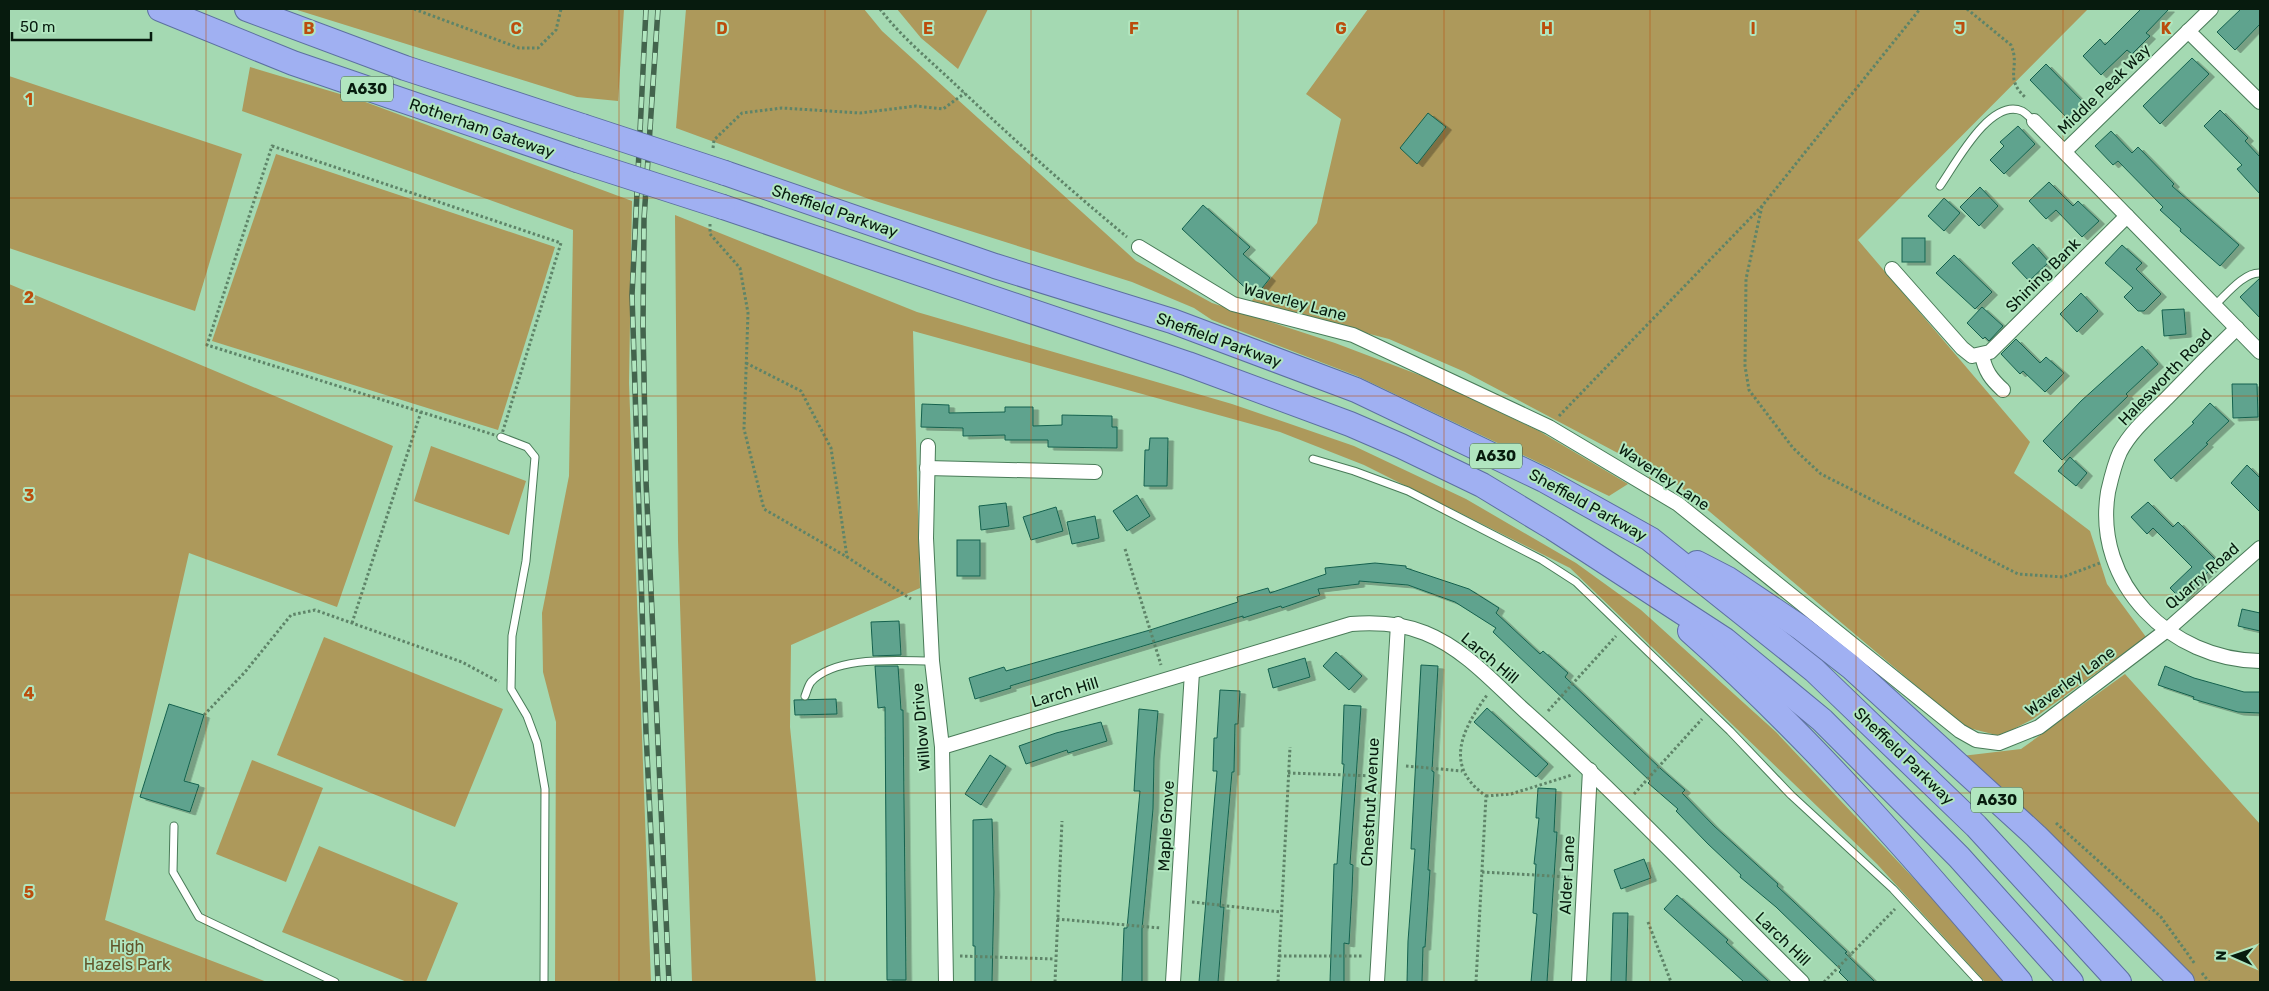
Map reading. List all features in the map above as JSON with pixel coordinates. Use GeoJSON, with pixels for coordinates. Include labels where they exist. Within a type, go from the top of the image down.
{"type":"FeatureCollection","features":[{"type":"Feature","properties":{"kind":"highway","name":"Rotherham Gateway"},"geometry":{"type":"LineString","coordinates":[[160,9],[293,63],[576,160],[717,211]]}},
{"type":"Feature","properties":{"kind":"highway","name":"Rotherham Gateway"},"geometry":{"type":"LineString","coordinates":[[247,9],[405,68],[725,173]]}},
{"type":"Feature","properties":{"kind":"highway","name":"Sheffield Parkway"},"geometry":{"type":"LineString","coordinates":[[725,173],[995,266],[1172,321],[1356,390],[1535,476],[1650,538],[1814,670],[1976,826],[2119,982]]}},
{"type":"Feature","properties":{"kind":"highway","name":"Sheffield Parkway"},"geometry":{"type":"LineString","coordinates":[[717,211],[1188,364],[1350,424],[1402,446],[1482,486],[1625,574],[1725,640],[1822,720],[1959,857],[2071,982]]}},
{"type":"Feature","properties":{"kind":"highway","name":"A630"},"geometry":{"type":"LineString","coordinates":[[1650,538],[1728,579],[1801,628],[1851,667],[2036,836],[2182,982]]}},
{"type":"Feature","properties":{"kind":"highway","name":"A630"},"geometry":{"type":"LineString","coordinates":[[1625,574],[1737,673],[1792,726],[1876,815],[2020,982]]}},
{"type":"Feature","properties":{"kind":"street","name":"Middle Peak Way"},"geometry":{"type":"LineString","coordinates":[[2065,151],[2211,9]]}},
{"type":"Feature","properties":{"kind":"street"},"geometry":{"type":"LineString","coordinates":[[2188,31],[2260,102]]}},
{"type":"Feature","properties":{"kind":"street"},"geometry":{"type":"LineString","coordinates":[[2034,121],[2260,352]]}},
{"type":"Feature","properties":{"kind":"street","name":"Shining Bank"},"geometry":{"type":"LineString","coordinates":[[1982,355],[1990,352],[2127,216]]}},
{"type":"Feature","properties":{"kind":"street","name":"Waverley Lane"},"geometry":{"type":"LineString","coordinates":[[1139,247],[1234,304],[1353,335],[1549,427],[1678,504],[1960,731],[1976,740],[1999,743],[2039,727],[2167,630]]}},
{"type":"Feature","properties":{"kind":"street"},"geometry":{"type":"LineString","coordinates":[[1892,269],[1962,348],[1972,356],[1982,355],[1984,367],[1991,378],[2004,390]]}},
{"type":"Feature","properties":{"kind":"street","name":"Halesworth Road"},"geometry":{"type":"LineString","coordinates":[[2236,328],[2134,431],[2120,453],[2111,476],[2106,512],[2108,542],[2118,574],[2130,594],[2147,613],[2167,630],[2193,645],[2224,656],[2260,661]]}},
{"type":"Feature","properties":{"kind":"street","name":"Willow Drive"},"geometry":{"type":"LineString","coordinates":[[928,446],[926,538],[932,662],[942,747],[946,982]]}},
{"type":"Feature","properties":{"kind":"street"},"geometry":{"type":"LineString","coordinates":[[927,468],[1095,472]]}},
{"type":"Feature","properties":{"kind":"street","name":"Quarry Road"},"geometry":{"type":"LineString","coordinates":[[2167,630],[2260,548]]}},
{"type":"Feature","properties":{"kind":"street","name":"Larch Hill"},"geometry":{"type":"LineString","coordinates":[[942,747],[1351,624],[1374,622],[1398,624],[1426,633],[1458,651],[1590,770],[1802,982]]}},
{"type":"Feature","properties":{"kind":"street","name":"Chestnut Avenue"},"geometry":{"type":"LineString","coordinates":[[1377,982],[1398,624]]}},
{"type":"Feature","properties":{"kind":"street","name":"Maple Grove"},"geometry":{"type":"LineString","coordinates":[[1173,982],[1192,672]]}},
{"type":"Feature","properties":{"kind":"street","name":"Alder Lane"},"geometry":{"type":"LineString","coordinates":[[1579,982],[1590,770]]}},
{"type":"Feature","properties":{"kind":"lane"},"geometry":{"type":"LineString","coordinates":[[1940,186],[1982,126],[1995,114],[2008,110],[2021,111],[2034,121]]}},
{"type":"Feature","properties":{"kind":"lane"},"geometry":{"type":"LineString","coordinates":[[2215,306],[2246,278],[2255,272],[2260,273]]}},
{"type":"Feature","properties":{"kind":"lane"},"geometry":{"type":"LineString","coordinates":[[501,437],[527,447],[535,457],[526,561],[512,636],[511,689],[528,716],[537,743],[545,789],[544,982]]}},
{"type":"Feature","properties":{"kind":"lane"},"geometry":{"type":"LineString","coordinates":[[1312,459],[1354,471],[1408,491],[1542,560],[1576,582],[1709,711],[1791,795],[1903,900],[1978,982]]}},
{"type":"Feature","properties":{"kind":"lane"},"geometry":{"type":"LineString","coordinates":[[805,696],[810,683],[821,674],[836,667],[898,660],[932,662]]}},
{"type":"Feature","properties":{"kind":"lane"},"geometry":{"type":"LineString","coordinates":[[174,826],[173,872],[199,917],[335,982]]}},
{"type":"Feature","properties":{"kind":"path"},"geometry":{"type":"LineString","coordinates":[[414,9],[519,48],[538,48],[556,30],[561,9]]}},
{"type":"Feature","properties":{"kind":"path"},"geometry":{"type":"LineString","coordinates":[[880,9],[892,24],[1070,190],[1139,247]]}},
{"type":"Feature","properties":{"kind":"path"},"geometry":{"type":"LineString","coordinates":[[1549,427],[1762,206],[1920,9]]}},
{"type":"Feature","properties":{"kind":"path"},"geometry":{"type":"LineString","coordinates":[[1967,9],[2010,45],[2014,54],[2012,76],[2016,88],[2028,100]]}},
{"type":"Feature","properties":{"kind":"path"},"geometry":{"type":"LineString","coordinates":[[713,149],[714,140],[742,113],[782,108],[860,113],[916,106],[943,109],[965,93]]}},
{"type":"Feature","properties":{"kind":"path"},"geometry":{"type":"LineString","coordinates":[[272,146],[561,243],[501,437],[206,345],[272,146]]}},
{"type":"Feature","properties":{"kind":"path"},"geometry":{"type":"LineString","coordinates":[[1762,206],[1746,279],[1745,366],[1749,390],[1793,448],[1821,474],[2018,574],[2064,578],[2103,562]]}},
{"type":"Feature","properties":{"kind":"path"},"geometry":{"type":"LineString","coordinates":[[717,211],[710,234],[740,268],[748,313],[744,430],[764,509],[847,557],[911,599]]}},
{"type":"Feature","properties":{"kind":"path"},"geometry":{"type":"LineString","coordinates":[[746,363],[801,392],[831,448],[847,557]]}},
{"type":"Feature","properties":{"kind":"path"},"geometry":{"type":"LineString","coordinates":[[352,623],[421,412]]}},
{"type":"Feature","properties":{"kind":"path"},"geometry":{"type":"LineString","coordinates":[[1125,549],[1166,680]]}},
{"type":"Feature","properties":{"kind":"path"},"geometry":{"type":"LineString","coordinates":[[204,715],[245,672],[291,615],[315,610],[462,662],[511,689]]}},
{"type":"Feature","properties":{"kind":"path"},"geometry":{"type":"LineString","coordinates":[[1538,723],[1623,628]]}},
{"type":"Feature","properties":{"kind":"path"},"geometry":{"type":"LineString","coordinates":[[1494,684],[1474,714],[1461,743],[1462,771],[1475,788],[1486,796],[1511,794],[1590,770]]}},
{"type":"Feature","properties":{"kind":"path"},"geometry":{"type":"LineString","coordinates":[[1624,804],[1709,711]]}},
{"type":"Feature","properties":{"kind":"path"},"geometry":{"type":"LineString","coordinates":[[1278,982],[1290,747]]}},
{"type":"Feature","properties":{"kind":"path"},"geometry":{"type":"LineString","coordinates":[[1288,772],[1462,771]]}},
{"type":"Feature","properties":{"kind":"path"},"geometry":{"type":"LineString","coordinates":[[1476,982],[1486,796]]}},
{"type":"Feature","properties":{"kind":"path"},"geometry":{"type":"LineString","coordinates":[[1055,982],[1062,821]]}},
{"type":"Feature","properties":{"kind":"path"},"geometry":{"type":"LineString","coordinates":[[2053,821],[2161,917],[2209,982]]}},
{"type":"Feature","properties":{"kind":"path"},"geometry":{"type":"LineString","coordinates":[[1482,872],[1584,877]]}},
{"type":"Feature","properties":{"kind":"path"},"geometry":{"type":"LineString","coordinates":[[1824,982],[1903,900]]}},
{"type":"Feature","properties":{"kind":"path"},"geometry":{"type":"LineString","coordinates":[[1179,901],[1281,912]]}},
{"type":"Feature","properties":{"kind":"path"},"geometry":{"type":"LineString","coordinates":[[1057,919],[1177,929]]}},
{"type":"Feature","properties":{"kind":"path"},"geometry":{"type":"LineString","coordinates":[[1648,922],[1671,982]]}},
{"type":"Feature","properties":{"kind":"path"},"geometry":{"type":"LineString","coordinates":[[946,956],[1055,958]]}},
{"type":"Feature","properties":{"kind":"path"},"geometry":{"type":"LineString","coordinates":[[1279,956],[1379,956]]}},
{"type":"Feature","properties":{"kind":"green space"},"geometry":{"type":"Polygon","coordinates":[[[294,9],[624,9],[618,101],[577,97],[294,9]]]}},
{"type":"Feature","properties":{"kind":"green space"},"geometry":{"type":"Polygon","coordinates":[[[686,9],[864,9],[882,31],[1136,261],[1212,303],[1335,343],[1430,379],[1539,431],[1628,484],[1609,496],[1357,376],[1212,320],[1194,308],[1132,282],[869,199],[676,128],[686,9]]]}},
{"type":"Feature","properties":{"kind":"green space"},"geometry":{"type":"Polygon","coordinates":[[[897,9],[988,9],[958,69],[921,38],[897,9]]]}},
{"type":"Feature","properties":{"kind":"green space"},"geometry":{"type":"Polygon","coordinates":[[[1368,9],[2088,9],[1858,240],[2030,442],[2014,473],[2090,531],[2107,584],[2146,637],[2033,719],[2000,736],[1965,727],[1678,485],[1465,372],[1389,339],[1250,303],[1317,223],[1341,119],[1306,94],[1368,9]]]}},
{"type":"Feature","properties":{"kind":"green space"},"geometry":{"type":"Polygon","coordinates":[[[250,67],[360,100],[632,201],[629,383],[651,982],[555,982],[556,722],[543,672],[542,613],[569,476],[573,230],[242,111],[250,67]]]}},
{"type":"Feature","properties":{"kind":"green space"},"geometry":{"type":"Polygon","coordinates":[[[9,76],[242,154],[195,311],[9,248],[9,76]]]}},
{"type":"Feature","properties":{"kind":"green space"},"geometry":{"type":"Polygon","coordinates":[[[276,154],[555,247],[498,430],[212,341],[276,154]]]}},
{"type":"Feature","properties":{"kind":"green space"},"geometry":{"type":"Polygon","coordinates":[[[675,215],[917,312],[1232,404],[1354,446],[1466,499],[1576,563],[1641,610],[1776,732],[1950,917],[2004,982],[1985,982],[1877,864],[1570,568],[1364,465],[1280,432],[913,331],[920,588],[791,645],[790,727],[816,982],[692,982],[678,541],[675,215]]]}},
{"type":"Feature","properties":{"kind":"green space","name":"High Hazels Park"},"geometry":{"type":"Polygon","coordinates":[[[9,284],[393,446],[337,607],[189,553],[105,920],[267,982],[9,982],[9,284]]]}},
{"type":"Feature","properties":{"kind":"green space"},"geometry":{"type":"Polygon","coordinates":[[[431,446],[526,481],[509,535],[414,501],[431,446]]]}},
{"type":"Feature","properties":{"kind":"green space"},"geometry":{"type":"Polygon","coordinates":[[[324,637],[503,709],[455,827],[277,755],[324,637]]]}},
{"type":"Feature","properties":{"kind":"green space"},"geometry":{"type":"Polygon","coordinates":[[[2125,674],[2260,824],[2260,982],[2194,982],[1962,756],[2021,749],[2125,674]]]}},
{"type":"Feature","properties":{"kind":"green space"},"geometry":{"type":"Polygon","coordinates":[[[252,760],[323,788],[286,882],[216,854],[252,760]]]}},
{"type":"Feature","properties":{"kind":"green space"},"geometry":{"type":"Polygon","coordinates":[[[319,846],[458,903],[426,982],[407,982],[282,932],[319,846]]]}},
{"type":"Feature","properties":{"kind":"building"},"geometry":{"type":"Polygon","coordinates":[[[2141,9],[2169,9],[2146,33],[2150,36],[2132,54],[2127,50],[2101,75],[2083,56],[2100,39],[2105,45],[2141,9]]]}},
{"type":"Feature","properties":{"kind":"building"},"geometry":{"type":"Polygon","coordinates":[[[2241,9],[2260,9],[2260,24],[2235,50],[2217,32],[2241,9]]]}},
{"type":"Feature","properties":{"kind":"building"},"geometry":{"type":"Polygon","coordinates":[[[2192,58],[2209,74],[2160,124],[2143,106],[2192,58]]]}},
{"type":"Feature","properties":{"kind":"building"},"geometry":{"type":"Polygon","coordinates":[[[2046,64],[2086,105],[2070,121],[2030,80],[2046,64]]]}},
{"type":"Feature","properties":{"kind":"building"},"geometry":{"type":"Polygon","coordinates":[[[2220,110],[2248,138],[2245,141],[2260,157],[2260,194],[2237,169],[2242,165],[2204,126],[2220,110]]]}},
{"type":"Feature","properties":{"kind":"building"},"geometry":{"type":"Polygon","coordinates":[[[1428,113],[1446,127],[1417,164],[1400,148],[1428,113]]]}},
{"type":"Feature","properties":{"kind":"building"},"geometry":{"type":"Polygon","coordinates":[[[2018,126],[2035,144],[2004,174],[1990,160],[2004,146],[2000,142],[2018,126]]]}},
{"type":"Feature","properties":{"kind":"building"},"geometry":{"type":"Polygon","coordinates":[[[2111,131],[2132,153],[2138,147],[2174,184],[2172,186],[2239,245],[2220,266],[2180,231],[2181,229],[2160,210],[2163,207],[2118,161],[2113,165],[2095,146],[2111,131]]]}},
{"type":"Feature","properties":{"kind":"building"},"geometry":{"type":"Polygon","coordinates":[[[2049,182],[2073,206],[2078,201],[2099,221],[2082,237],[2056,210],[2046,219],[2029,201],[2049,182]]]}},
{"type":"Feature","properties":{"kind":"building"},"geometry":{"type":"Polygon","coordinates":[[[1980,187],[1998,206],[1979,226],[1960,207],[1980,187]]]}},
{"type":"Feature","properties":{"kind":"building"},"geometry":{"type":"Polygon","coordinates":[[[1944,198],[1960,213],[1944,231],[1928,216],[1944,198]]]}},
{"type":"Feature","properties":{"kind":"building"},"geometry":{"type":"Polygon","coordinates":[[[1203,205],[1250,247],[1243,254],[1270,278],[1255,297],[1182,229],[1203,205]]]}},
{"type":"Feature","properties":{"kind":"building"},"geometry":{"type":"Polygon","coordinates":[[[1902,238],[1925,238],[1925,262],[1902,262],[1902,238]]]}},
{"type":"Feature","properties":{"kind":"building"},"geometry":{"type":"Polygon","coordinates":[[[2033,244],[2049,262],[2029,281],[2012,263],[2033,244]]]}},
{"type":"Feature","properties":{"kind":"building"},"geometry":{"type":"Polygon","coordinates":[[[2122,245],[2142,263],[2136,269],[2161,294],[2144,311],[2138,311],[2124,297],[2133,288],[2105,263],[2122,245]]]}},
{"type":"Feature","properties":{"kind":"building"},"geometry":{"type":"Polygon","coordinates":[[[1954,255],[1992,292],[1975,309],[1936,273],[1954,255]]]}},
{"type":"Feature","properties":{"kind":"building"},"geometry":{"type":"Polygon","coordinates":[[[2260,278],[2260,318],[2240,297],[2260,278]]]}},
{"type":"Feature","properties":{"kind":"building"},"geometry":{"type":"Polygon","coordinates":[[[2081,293],[2098,311],[2077,332],[2060,314],[2081,293]]]}},
{"type":"Feature","properties":{"kind":"building"},"geometry":{"type":"Polygon","coordinates":[[[1982,307],[2003,326],[1989,341],[1985,337],[1983,339],[1967,323],[1982,307]]]}},
{"type":"Feature","properties":{"kind":"building"},"geometry":{"type":"Polygon","coordinates":[[[2184,309],[2186,334],[2164,336],[2162,310],[2184,309]]]}},
{"type":"Feature","properties":{"kind":"building"},"geometry":{"type":"Polygon","coordinates":[[[2016,339],[2040,363],[2046,357],[2064,373],[2045,392],[2023,371],[2020,374],[2001,354],[2016,339]]]}},
{"type":"Feature","properties":{"kind":"building"},"geometry":{"type":"Polygon","coordinates":[[[2142,346],[2158,364],[2062,460],[2043,441],[2081,401],[2142,346]]]}},
{"type":"Feature","properties":{"kind":"building"},"geometry":{"type":"Polygon","coordinates":[[[2232,384],[2257,384],[2258,417],[2233,418],[2232,384]]]}},
{"type":"Feature","properties":{"kind":"building"},"geometry":{"type":"Polygon","coordinates":[[[2210,403],[2229,421],[2171,479],[2154,460],[2194,423],[2192,422],[2210,403]]]}},
{"type":"Feature","properties":{"kind":"building"},"geometry":{"type":"Polygon","coordinates":[[[922,404],[949,405],[949,413],[1005,412],[1005,407],[1033,407],[1033,426],[1062,425],[1062,415],[1112,416],[1112,427],[1117,427],[1117,448],[1048,447],[1048,440],[1005,440],[1005,435],[963,436],[963,428],[921,427],[922,404]]]}},
{"type":"Feature","properties":{"kind":"building"},"geometry":{"type":"Polygon","coordinates":[[[1150,438],[1168,438],[1167,486],[1144,486],[1145,450],[1149,450],[1150,438]]]}},
{"type":"Feature","properties":{"kind":"building"},"geometry":{"type":"Polygon","coordinates":[[[2070,457],[2087,473],[2076,486],[2058,471],[2070,457]]]}},
{"type":"Feature","properties":{"kind":"building"},"geometry":{"type":"Polygon","coordinates":[[[2247,465],[2260,478],[2260,512],[2231,483],[2247,465]]]}},
{"type":"Feature","properties":{"kind":"building"},"geometry":{"type":"Polygon","coordinates":[[[1137,495],[1150,516],[1127,531],[1113,511],[1137,495]]]}},
{"type":"Feature","properties":{"kind":"building"},"geometry":{"type":"Polygon","coordinates":[[[2148,502],[2173,527],[2178,522],[2218,562],[2181,599],[2170,588],[2192,567],[2153,528],[2147,534],[2131,517],[2148,502]]]}},
{"type":"Feature","properties":{"kind":"building"},"geometry":{"type":"Polygon","coordinates":[[[1006,503],[1009,526],[981,530],[979,506],[1006,503]]]}},
{"type":"Feature","properties":{"kind":"building"},"geometry":{"type":"Polygon","coordinates":[[[1056,507],[1063,531],[1031,540],[1023,517],[1056,507]]]}},
{"type":"Feature","properties":{"kind":"building"},"geometry":{"type":"Polygon","coordinates":[[[1095,516],[1099,538],[1072,544],[1067,522],[1095,516]]]}},
{"type":"Feature","properties":{"kind":"building"},"geometry":{"type":"Polygon","coordinates":[[[957,540],[980,540],[980,576],[957,576],[957,540]]]}},
{"type":"Feature","properties":{"kind":"building"},"geometry":{"type":"Polygon","coordinates":[[[1375,563],[1406,566],[1406,568],[1469,589],[1499,608],[1496,613],[1540,654],[1543,651],[1568,673],[1565,677],[1685,790],[1682,793],[1714,826],[1778,884],[1777,886],[1847,952],[1845,953],[1875,982],[1849,982],[1839,972],[1841,970],[1776,907],[1740,877],[1741,875],[1676,811],[1678,809],[1648,783],[1650,781],[1493,632],[1496,628],[1455,602],[1408,585],[1359,581],[1359,584],[1318,589],[1320,595],[1282,608],[1281,606],[1243,618],[1243,616],[1010,686],[1011,688],[975,699],[969,678],[1004,667],[1006,671],[1150,630],[1238,602],[1237,597],[1268,588],[1270,593],[1326,574],[1325,568],[1375,563]]]}},
{"type":"Feature","properties":{"kind":"building"},"geometry":{"type":"Polygon","coordinates":[[[2242,609],[2260,613],[2260,631],[2238,626],[2242,609]]]}},
{"type":"Feature","properties":{"kind":"building"},"geometry":{"type":"Polygon","coordinates":[[[899,621],[901,655],[873,656],[871,622],[899,621]]]}},
{"type":"Feature","properties":{"kind":"building"},"geometry":{"type":"Polygon","coordinates":[[[1336,652],[1362,676],[1349,690],[1323,666],[1336,652]]]}},
{"type":"Feature","properties":{"kind":"building"},"geometry":{"type":"Polygon","coordinates":[[[1305,658],[1310,677],[1273,688],[1268,669],[1305,658]]]}},
{"type":"Feature","properties":{"kind":"building"},"geometry":{"type":"Polygon","coordinates":[[[1421,665],[1438,666],[1428,870],[1430,870],[1422,982],[1407,982],[1415,849],[1411,849],[1421,665]]]}},
{"type":"Feature","properties":{"kind":"building"},"geometry":{"type":"Polygon","coordinates":[[[875,666],[898,666],[901,710],[903,710],[906,980],[887,980],[885,707],[878,708],[875,666]]]}},
{"type":"Feature","properties":{"kind":"building"},"geometry":{"type":"Polygon","coordinates":[[[2165,666],[2194,678],[2244,692],[2260,692],[2260,713],[2238,712],[2193,699],[2194,697],[2158,685],[2165,666]]]}},
{"type":"Feature","properties":{"kind":"building"},"geometry":{"type":"Polygon","coordinates":[[[1220,690],[1240,691],[1238,724],[1235,724],[1234,772],[1232,772],[1220,907],[1224,907],[1218,982],[1199,982],[1217,771],[1213,771],[1214,738],[1217,738],[1220,690]]]}},
{"type":"Feature","properties":{"kind":"building"},"geometry":{"type":"Polygon","coordinates":[[[836,699],[837,714],[795,715],[794,700],[836,699]]]}},
{"type":"Feature","properties":{"kind":"building"},"geometry":{"type":"Polygon","coordinates":[[[169,704],[204,715],[184,781],[199,785],[190,812],[140,797],[169,704]]]}},
{"type":"Feature","properties":{"kind":"building"},"geometry":{"type":"Polygon","coordinates":[[[1344,705],[1361,706],[1350,864],[1353,865],[1352,891],[1349,944],[1344,943],[1344,982],[1330,982],[1334,864],[1337,864],[1344,764],[1342,764],[1344,705]]]}},
{"type":"Feature","properties":{"kind":"building"},"geometry":{"type":"Polygon","coordinates":[[[1487,708],[1548,764],[1536,777],[1474,722],[1487,708]]]}},
{"type":"Feature","properties":{"kind":"building"},"geometry":{"type":"Polygon","coordinates":[[[1139,709],[1158,711],[1154,758],[1153,809],[1142,929],[1142,982],[1122,982],[1124,928],[1127,928],[1140,791],[1134,791],[1139,709]]]}},
{"type":"Feature","properties":{"kind":"building"},"geometry":{"type":"Polygon","coordinates":[[[1101,722],[1107,741],[1068,753],[1067,750],[1026,764],[1019,746],[1056,733],[1101,722]]]}},
{"type":"Feature","properties":{"kind":"building"},"geometry":{"type":"Polygon","coordinates":[[[990,755],[1006,766],[981,805],[965,794],[990,755]]]}},
{"type":"Feature","properties":{"kind":"building"},"geometry":{"type":"Polygon","coordinates":[[[1538,788],[1556,789],[1554,832],[1557,832],[1547,982],[1531,982],[1537,914],[1533,913],[1536,864],[1534,864],[1539,818],[1536,818],[1538,788]]]}},
{"type":"Feature","properties":{"kind":"building"},"geometry":{"type":"Polygon","coordinates":[[[992,819],[994,892],[992,982],[975,982],[975,946],[973,946],[973,820],[992,819]]]}},
{"type":"Feature","properties":{"kind":"building"},"geometry":{"type":"Polygon","coordinates":[[[1644,859],[1651,878],[1621,889],[1614,870],[1644,859]]]}},
{"type":"Feature","properties":{"kind":"building"},"geometry":{"type":"Polygon","coordinates":[[[1677,895],[1728,940],[1726,942],[1769,982],[1744,982],[1664,909],[1677,895]]]}},
{"type":"Feature","properties":{"kind":"building"},"geometry":{"type":"Polygon","coordinates":[[[1613,913],[1628,913],[1626,982],[1611,982],[1613,913]]]}},
{"type":"Feature","properties":{"kind":"railway"},"geometry":{"type":"LineString","coordinates":[[646,9],[632,295],[646,732],[658,982]]}},
{"type":"Feature","properties":{"kind":"railway"},"geometry":{"type":"LineString","coordinates":[[658,9],[644,219],[643,326],[646,481],[669,982]]}}]}
